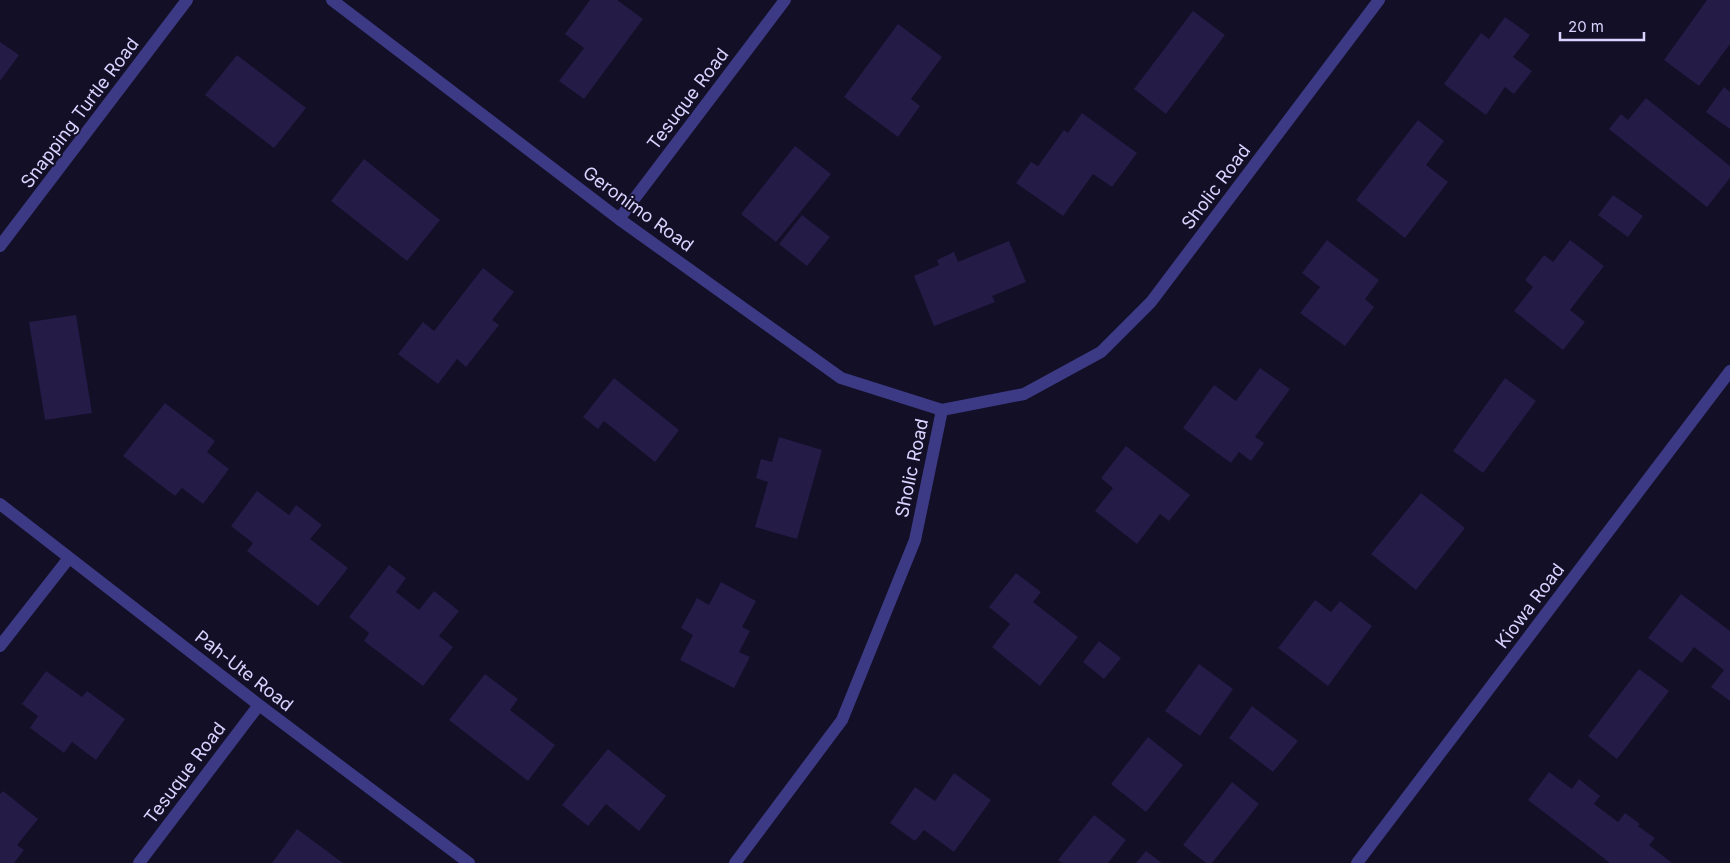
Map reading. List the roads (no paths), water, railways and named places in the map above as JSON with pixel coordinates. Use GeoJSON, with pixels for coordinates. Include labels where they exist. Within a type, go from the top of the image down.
{"type":"FeatureCollection","features":[{"type":"Feature","properties":{"kind":"street","name":"Snapping Turtle Road"},"geometry":{"type":"LineString","coordinates":[[0,246],[187,0]]}},
{"type":"Feature","properties":{"kind":"street","name":"Geronimo Road"},"geometry":{"type":"LineString","coordinates":[[332,0],[620,219],[841,378],[942,410]]}},
{"type":"Feature","properties":{"kind":"street","name":"Tesuque Road"},"geometry":{"type":"LineString","coordinates":[[620,219],[785,0]]}},
{"type":"Feature","properties":{"kind":"street","name":"Sholic Road"},"geometry":{"type":"LineString","coordinates":[[735,863],[842,720],[915,540],[942,410],[1024,394],[1101,352],[1151,302],[1379,0]]}},
{"type":"Feature","properties":{"kind":"street","name":"Kiowa Road"},"geometry":{"type":"LineString","coordinates":[[1357,863],[1730,371]]}},
{"type":"Feature","properties":{"kind":"street","name":"Pah-Ute Road"},"geometry":{"type":"LineString","coordinates":[[0,504],[259,705],[469,863]]}},
{"type":"Feature","properties":{"kind":"street"},"geometry":{"type":"LineString","coordinates":[[0,646],[69,558]]}},
{"type":"Feature","properties":{"kind":"street","name":"Tesuque Road"},"geometry":{"type":"LineString","coordinates":[[138,863],[259,705]]}}]}
